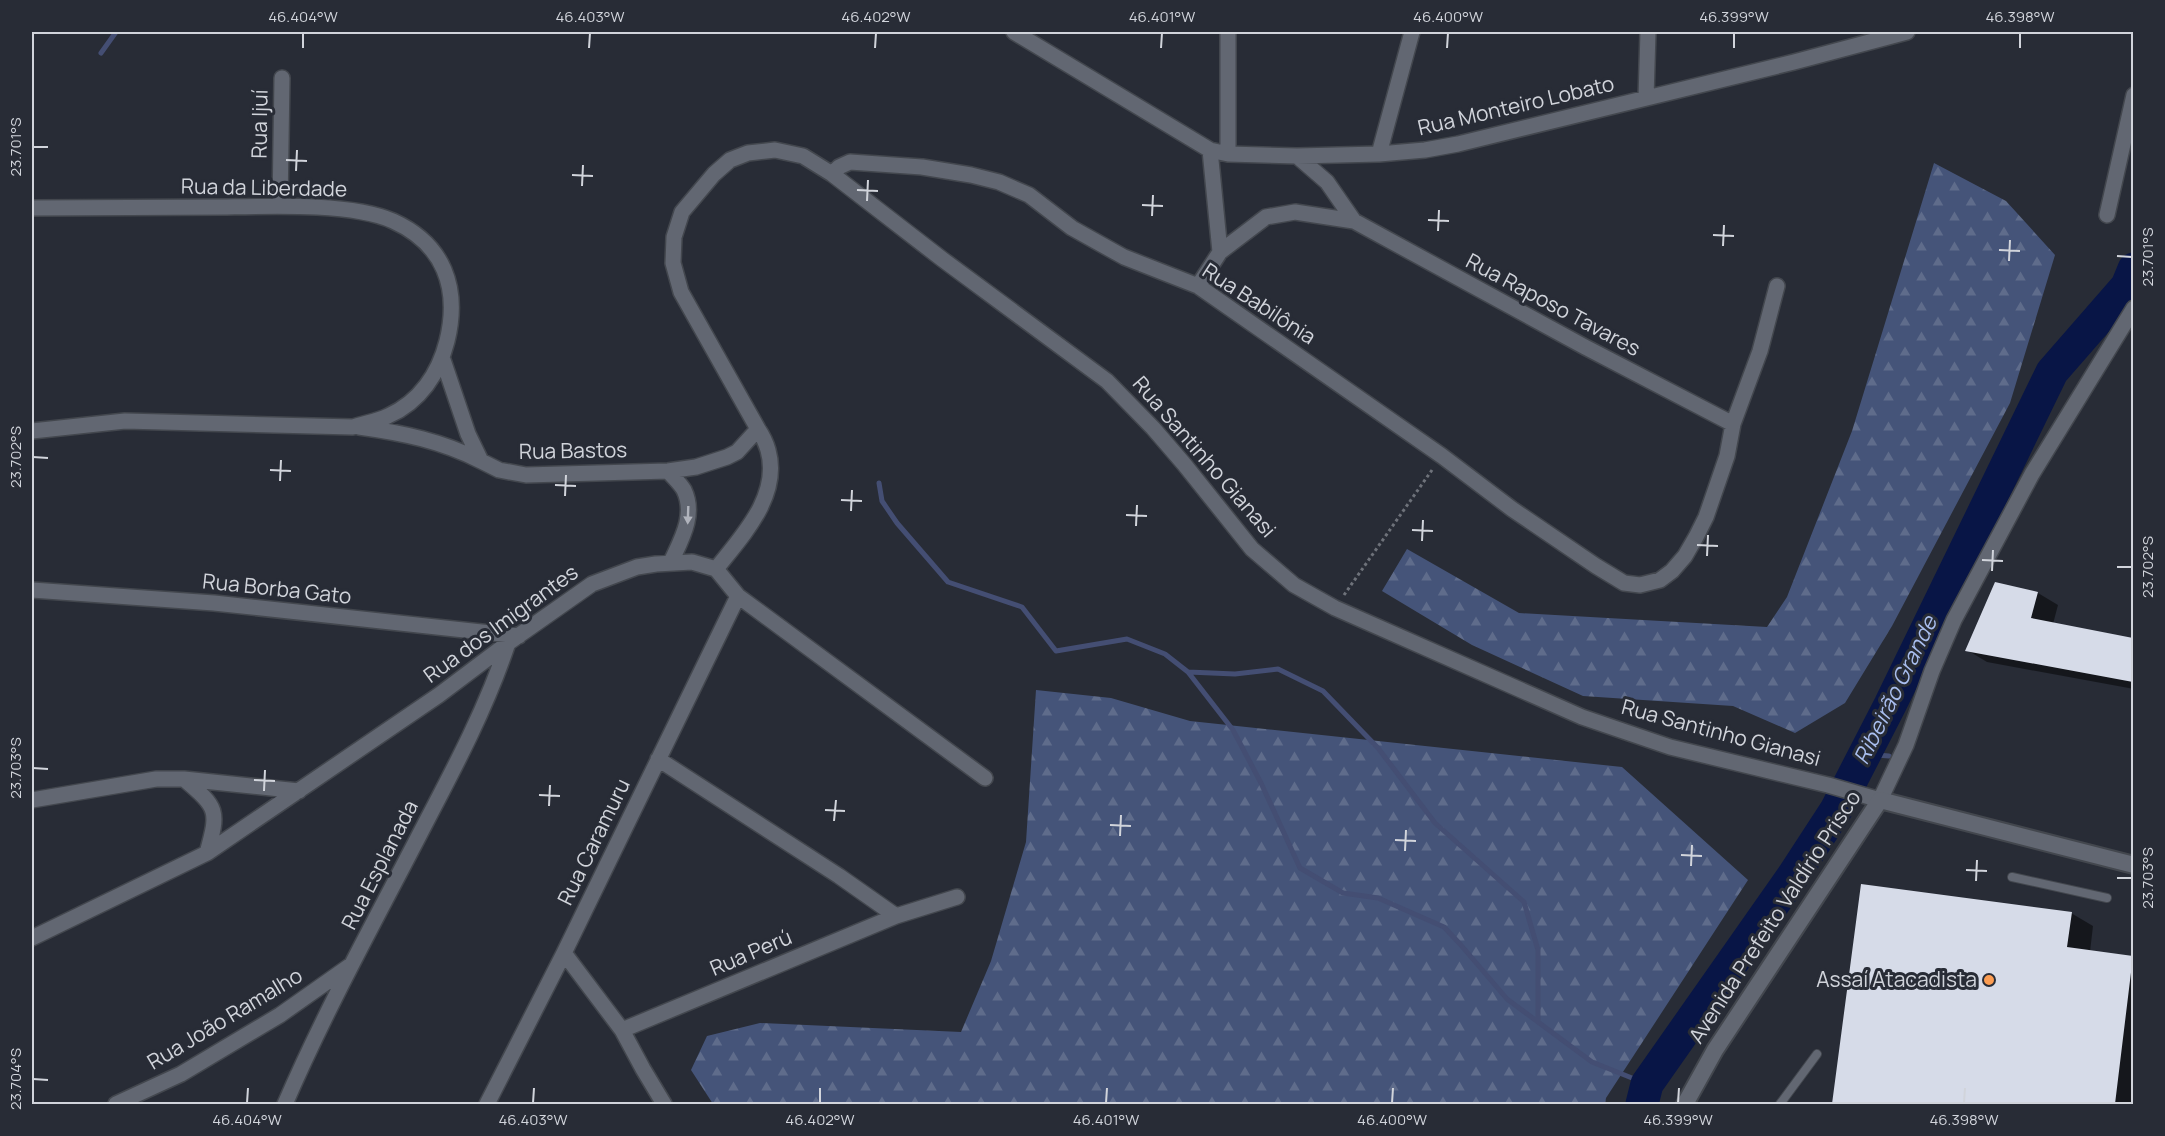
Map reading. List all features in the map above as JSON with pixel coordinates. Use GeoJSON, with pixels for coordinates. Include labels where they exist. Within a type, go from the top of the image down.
{"type":"FeatureCollection","features":[{"type":"Feature","properties":{"kind":"street","name":"Rua Monteiro Lobato"},"geometry":{"type":"LineString","coordinates":[[1014,32],[1210,150],[1228,154],[1298,156],[1379,154],[1458,144],[1907,32]]}},
{"type":"Feature","properties":{"kind":"street"},"geometry":{"type":"LineString","coordinates":[[1228,32],[1228,154]]}},
{"type":"Feature","properties":{"kind":"street"},"geometry":{"type":"LineString","coordinates":[[1379,154],[1412,32]]}},
{"type":"Feature","properties":{"kind":"street"},"geometry":{"type":"LineString","coordinates":[[1646,98],[1648,32]]}},
{"type":"Feature","properties":{"kind":"street","name":"Rua Ijuí"},"geometry":{"type":"LineString","coordinates":[[280,206],[282,78]]}},
{"type":"Feature","properties":{"kind":"street"},"geometry":{"type":"LineString","coordinates":[[2107,215],[2133,95]]}},
{"type":"Feature","properties":{"kind":"street","name":"Rua Santinho Gianasi"},"geometry":{"type":"LineString","coordinates":[[716,569],[754,518],[770,485],[771,466],[768,449],[758,429],[681,292],[673,263],[674,237],[682,212],[698,191],[730,160],[748,153],[775,150],[803,156],[832,174],[1107,381],[1177,455],[1252,549],[1294,585],[1335,608],[1582,717],[1670,747],[1828,785],[2133,865]]}},
{"type":"Feature","properties":{"kind":"street"},"geometry":{"type":"LineString","coordinates":[[1210,150],[1220,252]]}},
{"type":"Feature","properties":{"kind":"street","name":"Rua Raposo Tavares"},"geometry":{"type":"LineString","coordinates":[[1298,156],[1327,182],[1354,221]]}},
{"type":"Feature","properties":{"kind":"street","name":"Rua Babilônia"},"geometry":{"type":"LineString","coordinates":[[832,174],[839,166],[850,162],[922,167],[999,182],[1029,195],[1072,228],[1124,257],[1198,286],[1442,456],[1512,509],[1624,583],[1640,585],[1660,580],[1672,571],[1685,556],[1709,507],[1727,456],[1733,424]]}},
{"type":"Feature","properties":{"kind":"street","name":"Rua da Liberdade"},"geometry":{"type":"LineString","coordinates":[[32,208],[280,206],[359,212],[392,220],[416,234],[432,248],[448,276],[452,299],[451,327],[442,360],[428,385],[407,406],[387,417],[353,427]]}},
{"type":"Feature","properties":{"kind":"street","name":"Rua Raposo Tavares"},"geometry":{"type":"LineString","coordinates":[[1198,286],[1220,252],[1266,217],[1295,212],[1354,221],[1585,347],[1733,424]]}},
{"type":"Feature","properties":{"kind":"street"},"geometry":{"type":"LineString","coordinates":[[1733,424],[1760,351],[1777,286]]}},
{"type":"Feature","properties":{"kind":"street","name":"Avenida Prefeito Valdírio Prisco"},"geometry":{"type":"LineString","coordinates":[[1685,1104],[1714,1050],[1906,745],[1932,671],[1954,620],[2032,474],[2133,308]]}},
{"type":"Feature","properties":{"kind":"street"},"geometry":{"type":"LineString","coordinates":[[442,360],[465,426],[481,461]]}},
{"type":"Feature","properties":{"kind":"street","name":"Rua da Liberdade"},"geometry":{"type":"LineString","coordinates":[[32,430],[125,421],[353,427],[412,435],[431,440],[458,449],[481,461]]}},
{"type":"Feature","properties":{"kind":"street","name":"Rua Bastos"},"geometry":{"type":"LineString","coordinates":[[481,461],[499,470],[526,475],[668,471],[696,467],[727,457],[746,444],[758,429]]}},
{"type":"Feature","properties":{"kind":"street"},"geometry":{"type":"LineString","coordinates":[[668,471],[683,488],[688,504],[687,526],[671,562]]}},
{"type":"Feature","properties":{"kind":"street","name":"Rua dos Imigrantes"},"geometry":{"type":"LineString","coordinates":[[32,938],[207,853],[439,695],[513,639],[592,584],[637,567],[671,562],[692,562],[716,569]]}},
{"type":"Feature","properties":{"kind":"street"},"geometry":{"type":"LineString","coordinates":[[716,569],[738,596],[985,778]]}},
{"type":"Feature","properties":{"kind":"street","name":"Rua Borba Gato"},"geometry":{"type":"LineString","coordinates":[[32,590],[214,603],[513,639]]}},
{"type":"Feature","properties":{"kind":"street","name":"Rua Caramuru"},"geometry":{"type":"LineString","coordinates":[[487,1104],[564,953],[738,596]]}},
{"type":"Feature","properties":{"kind":"street","name":"Rua Esplanada"},"geometry":{"type":"LineString","coordinates":[[285,1104],[353,963],[478,720],[513,639]]}},
{"type":"Feature","properties":{"kind":"street"},"geometry":{"type":"LineString","coordinates":[[658,759],[839,876],[896,916]]}},
{"type":"Feature","properties":{"kind":"street"},"geometry":{"type":"LineString","coordinates":[[32,800],[156,779],[184,779],[299,791]]}},
{"type":"Feature","properties":{"kind":"street"},"geometry":{"type":"LineString","coordinates":[[184,779],[207,799],[215,816],[215,825],[207,853]]}},
{"type":"Feature","properties":{"kind":"street","name":"Rua Perú"},"geometry":{"type":"LineString","coordinates":[[622,1030],[896,916],[957,897]]}},
{"type":"Feature","properties":{"kind":"street"},"geometry":{"type":"LineString","coordinates":[[564,953],[622,1030],[664,1104]]}},
{"type":"Feature","properties":{"kind":"street","name":"Rua João Ramalho"},"geometry":{"type":"LineString","coordinates":[[116,1104],[181,1074],[280,1015],[353,963]]}},
{"type":"Feature","properties":{"kind":"lane"},"geometry":{"type":"LineString","coordinates":[[2012,877],[2107,897]]}},
{"type":"Feature","properties":{"kind":"lane"},"geometry":{"type":"LineString","coordinates":[[1780,1104],[1817,1054]]}},
{"type":"Feature","properties":{"kind":"path"},"geometry":{"type":"LineString","coordinates":[[1335,608],[1442,456]]}},
{"type":"Feature","properties":{"kind":"green space"},"geometry":{"type":"Polygon","coordinates":[[[1934,163],[2006,201],[2055,255],[2010,403],[1892,626],[1845,703],[1795,733],[1733,706],[1583,696],[1472,645],[1382,591],[1407,549],[1519,613],[1767,627],[1787,597],[1852,431],[1934,163]]]}},
{"type":"Feature","properties":{"kind":"green space"},"geometry":{"type":"Polygon","coordinates":[[[1036,690],[1111,698],[1190,721],[1622,767],[1748,880],[1606,1098],[1605,1104],[713,1104],[691,1070],[707,1036],[760,1023],[961,1032],[991,961],[1026,842],[1036,690]]]}},
{"type":"Feature","properties":{"kind":"building"},"geometry":{"type":"Polygon","coordinates":[[[1995,582],[2038,592],[2031,618],[2133,638],[2133,682],[1965,651],[1995,582]]]}},
{"type":"Feature","properties":{"kind":"building","name":"Assaí Atacadista"},"geometry":{"type":"Polygon","coordinates":[[[1861,884],[2072,912],[2067,947],[2133,956],[2115,1104],[1832,1104],[1861,884]]]}},
{"type":"Feature","properties":{"kind":"waterway"},"geometry":{"type":"LineString","coordinates":[[101,53],[116,32]]}},
{"type":"Feature","properties":{"kind":"waterway","name":"Ribeirão Grande"},"geometry":{"type":"LineString","coordinates":[[1642,1104],[1647,1084],[1793,876],[1836,810],[1890,705],[2052,372],[2127,286],[2134,269]]}},
{"type":"Feature","properties":{"kind":"waterway"},"geometry":{"type":"LineString","coordinates":[[879,483],[882,501],[897,523],[948,582],[1022,607],[1056,651],[1127,639],[1165,654],[1188,672],[1235,674],[1278,669],[1323,691],[1378,748],[1435,823],[1524,902],[1538,950],[1538,1022],[1592,1062],[1647,1084]]}},
{"type":"Feature","properties":{"kind":"waterway"},"geometry":{"type":"LineString","coordinates":[[1188,672],[1233,730],[1261,783],[1300,868],[1343,893],[1378,898],[1444,927],[1507,999],[1538,1022]]}},
{"type":"Feature","properties":{"kind":"waterway"},"geometry":{"type":"LineString","coordinates":[[1864,754],[1889,756]]}},
{"type":"Feature","properties":{"kind":"place","name":"Assaí Atacadista"},"geometry":{"type":"Point","coordinates":[1989,980]}}]}
